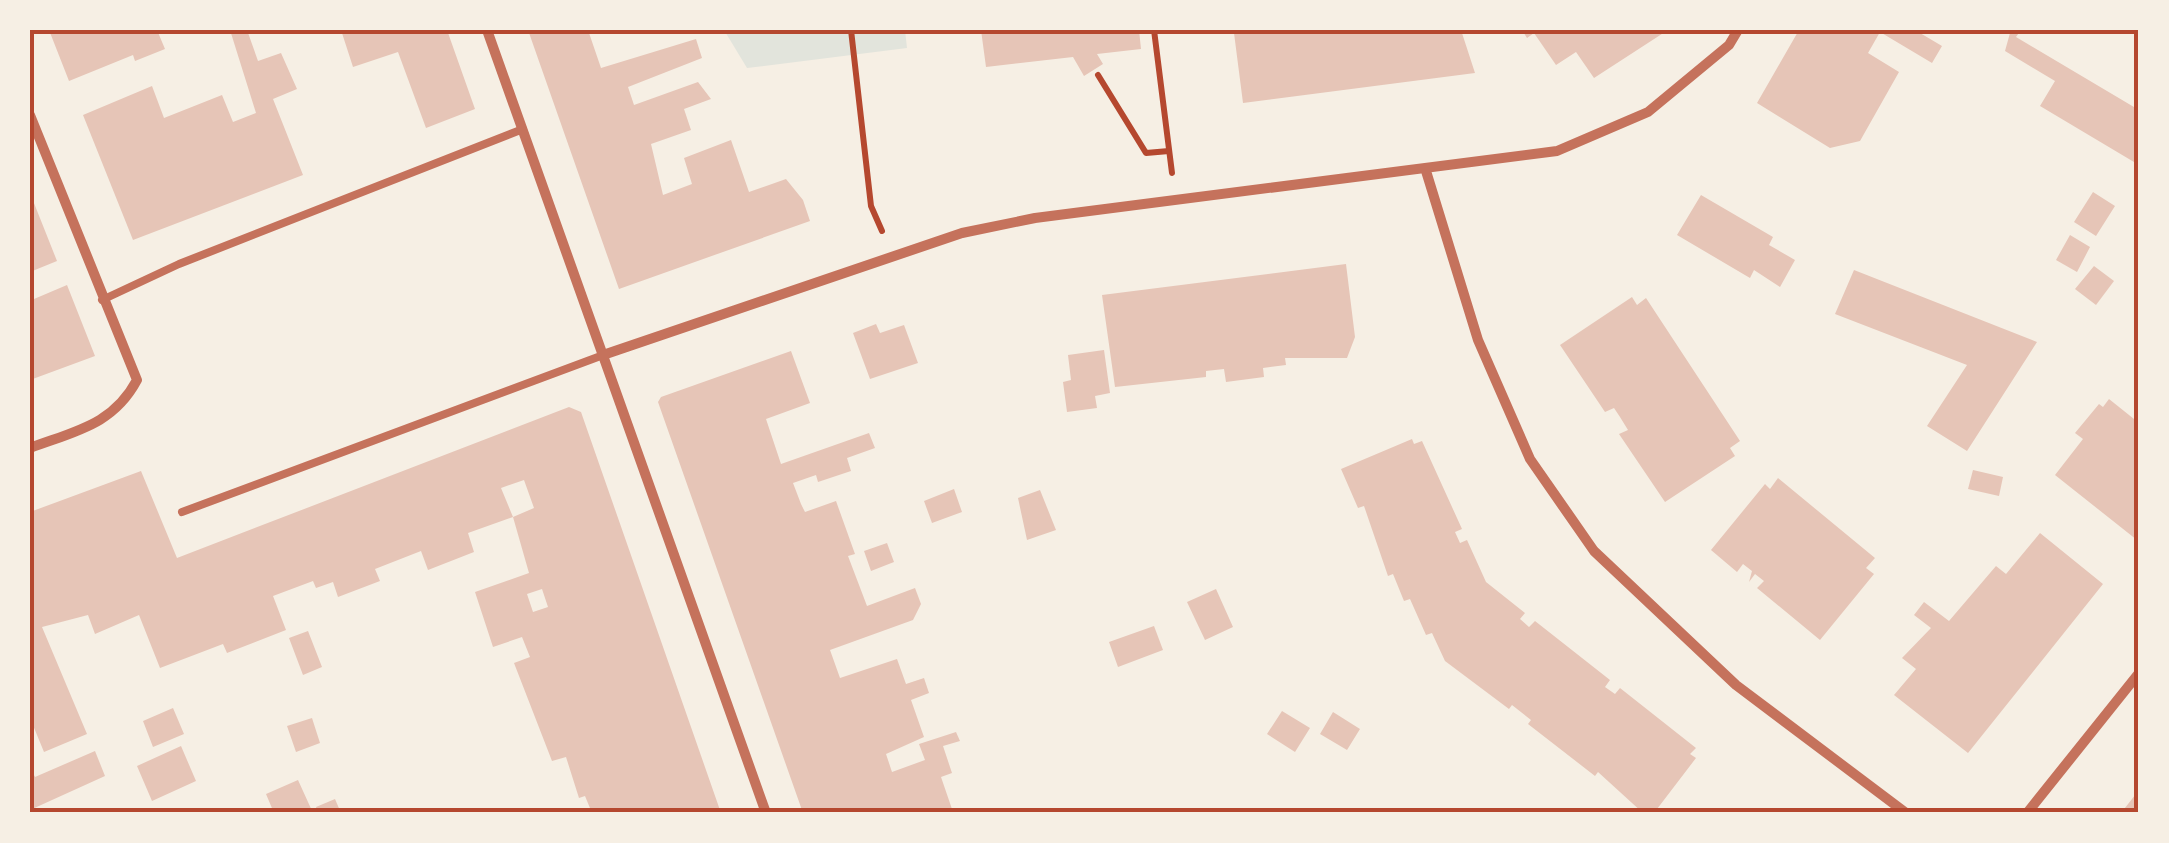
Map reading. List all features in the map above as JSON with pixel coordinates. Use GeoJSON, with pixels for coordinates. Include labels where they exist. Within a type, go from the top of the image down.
{"type":"FeatureCollection","features":[{"type":"Feature","properties":{"kind":"street"},"geometry":{"type":"LineString","coordinates":[[486,30],[606,354],[766,813]]}},
{"type":"Feature","properties":{"kind":"street"},"geometry":{"type":"LineString","coordinates":[[606,354],[962,232],[1035,218],[1557,152],[1648,112],[1729,45],[1738,30]]}},
{"type":"Feature","properties":{"kind":"street"},"geometry":{"type":"LineString","coordinates":[[30,115],[137,380],[124,406],[100,422],[30,448]]}},
{"type":"Feature","properties":{"kind":"street"},"geometry":{"type":"LineString","coordinates":[[1426,171],[1478,340],[1530,459],[1594,551],[1736,685],[1906,813]]}},
{"type":"Feature","properties":{"kind":"street"},"geometry":{"type":"LineString","coordinates":[[2027,813],[2139,673]]}},
{"type":"Feature","properties":{"kind":"lane"},"geometry":{"type":"LineString","coordinates":[[102,300],[179,264],[523,130]]}},
{"type":"Feature","properties":{"kind":"lane"},"geometry":{"type":"LineString","coordinates":[[182,512],[606,354]]}},
{"type":"Feature","properties":{"kind":"path"},"geometry":{"type":"LineString","coordinates":[[851,30],[872,206],[892,255]]}},
{"type":"Feature","properties":{"kind":"path"},"geometry":{"type":"LineString","coordinates":[[1154,30],[1176,201]]}},
{"type":"Feature","properties":{"kind":"path"},"geometry":{"type":"LineString","coordinates":[[1098,76],[1146,154],[1170,151]]}},
{"type":"Feature","properties":{"kind":"shaded area"},"geometry":{"type":"Polygon","coordinates":[[[724,30],[905,30],[907,48],[747,68],[724,30]]]}},
{"type":"Feature","properties":{"kind":"building"},"geometry":{"type":"Polygon","coordinates":[[[49,30],[157,30],[165,49],[135,61],[133,55],[69,81],[49,30]]]}},
{"type":"Feature","properties":{"kind":"building"},"geometry":{"type":"Polygon","coordinates":[[[230,30],[247,30],[258,61],[281,53],[297,89],[273,99],[303,175],[133,240],[83,115],[152,86],[164,118],[222,95],[233,122],[256,113],[230,30]]]}},
{"type":"Feature","properties":{"kind":"building"},"geometry":{"type":"Polygon","coordinates":[[[341,30],[447,30],[475,109],[426,128],[398,52],[353,67],[341,30]]]}},
{"type":"Feature","properties":{"kind":"building"},"geometry":{"type":"Polygon","coordinates":[[[528,30],[588,30],[601,68],[696,39],[702,58],[628,87],[634,105],[698,82],[711,99],[684,109],[691,130],[651,144],[663,195],[692,184],[684,158],[731,140],[749,192],[786,179],[803,200],[810,221],[619,289],[528,30]]]}},
{"type":"Feature","properties":{"kind":"building"},"geometry":{"type":"Polygon","coordinates":[[[981,30],[1139,30],[1141,49],[1097,54],[1103,64],[1084,76],[1073,57],[986,67],[981,30]]]}},
{"type":"Feature","properties":{"kind":"building"},"geometry":{"type":"Polygon","coordinates":[[[1461,30],[1475,73],[1243,103],[1234,33],[1461,30]]]}},
{"type":"Feature","properties":{"kind":"building"},"geometry":{"type":"Polygon","coordinates":[[[1522,30],[1668,30],[1594,78],[1576,52],[1556,65],[1534,33],[1527,38],[1522,30]]]}},
{"type":"Feature","properties":{"kind":"building"},"geometry":{"type":"Polygon","coordinates":[[[1799,30],[1922,30],[1920,33],[1942,46],[1932,63],[1880,32],[1868,53],[1899,72],[1860,141],[1830,148],[1757,103],[1799,30]]]}},
{"type":"Feature","properties":{"kind":"building"},"geometry":{"type":"Polygon","coordinates":[[[2005,30],[2021,30],[2016,37],[2139,110],[2139,165],[2040,106],[2055,81],[2005,51],[2010,33],[2005,30]]]}},
{"type":"Feature","properties":{"kind":"building"},"geometry":{"type":"Polygon","coordinates":[[[2093,192],[2115,206],[2096,236],[2074,222],[2093,192]]]}},
{"type":"Feature","properties":{"kind":"building"},"geometry":{"type":"Polygon","coordinates":[[[30,193],[57,261],[30,272],[30,193]]]}},
{"type":"Feature","properties":{"kind":"building"},"geometry":{"type":"Polygon","coordinates":[[[1701,195],[1773,237],[1769,245],[1795,260],[1780,287],[1754,270],[1750,278],[1677,235],[1701,195]]]}},
{"type":"Feature","properties":{"kind":"building"},"geometry":{"type":"Polygon","coordinates":[[[2070,235],[2090,247],[2077,272],[2056,260],[2070,235]]]}},
{"type":"Feature","properties":{"kind":"building"},"geometry":{"type":"Polygon","coordinates":[[[1346,264],[1355,337],[1347,358],[1285,358],[1286,365],[1263,368],[1264,377],[1226,382],[1224,369],[1206,371],[1206,377],[1115,387],[1102,295],[1346,264]]]}},
{"type":"Feature","properties":{"kind":"building"},"geometry":{"type":"Polygon","coordinates":[[[2094,266],[2114,281],[2096,305],[2075,289],[2094,266]]]}},
{"type":"Feature","properties":{"kind":"building"},"geometry":{"type":"Polygon","coordinates":[[[1854,270],[2037,342],[1967,451],[1927,426],[1967,365],[1835,314],[1854,270]]]}},
{"type":"Feature","properties":{"kind":"building"},"geometry":{"type":"Polygon","coordinates":[[[67,285],[95,356],[30,380],[30,289],[34,299],[67,285]]]}},
{"type":"Feature","properties":{"kind":"building"},"geometry":{"type":"Polygon","coordinates":[[[1632,297],[1637,305],[1646,298],[1740,441],[1730,448],[1735,456],[1665,502],[1619,434],[1628,430],[1614,408],[1605,412],[1560,345],[1632,297]]]}},
{"type":"Feature","properties":{"kind":"building"},"geometry":{"type":"Polygon","coordinates":[[[876,324],[880,333],[904,325],[918,363],[870,379],[853,333],[876,324]]]}},
{"type":"Feature","properties":{"kind":"building"},"geometry":{"type":"Polygon","coordinates":[[[1104,350],[1110,393],[1095,396],[1097,408],[1067,412],[1063,382],[1071,380],[1068,355],[1104,350]]]}},
{"type":"Feature","properties":{"kind":"building"},"geometry":{"type":"Polygon","coordinates":[[[791,351],[810,403],[766,419],[781,464],[869,433],[875,448],[847,458],[851,471],[818,482],[816,475],[793,483],[805,512],[836,501],[855,554],[848,556],[867,606],[915,588],[921,604],[913,620],[830,650],[840,678],[897,659],[906,684],[924,678],[929,693],[911,700],[924,737],[886,754],[892,772],[925,760],[919,744],[956,732],[960,741],[943,746],[952,773],[941,777],[953,812],[966,808],[968,813],[803,813],[658,402],[661,397],[791,351]]]}},
{"type":"Feature","properties":{"kind":"building"},"geometry":{"type":"Polygon","coordinates":[[[2109,399],[2139,423],[2137,540],[2055,475],[2083,439],[2075,433],[2099,404],[2103,407],[2109,399]]]}},
{"type":"Feature","properties":{"kind":"building"},"geometry":{"type":"Polygon","coordinates":[[[569,407],[581,412],[721,813],[592,813],[585,796],[579,798],[566,757],[552,761],[514,663],[530,657],[522,637],[493,647],[475,592],[529,573],[513,517],[468,533],[474,552],[428,570],[421,551],[375,569],[380,581],[338,597],[333,582],[316,588],[313,581],[273,596],[286,630],[227,653],[223,644],[160,668],[139,615],[95,634],[88,615],[42,627],[87,734],[44,752],[30,718],[30,512],[141,471],[177,558],[569,407]],[[524,480],[501,488],[513,517],[534,508],[524,480]],[[542,589],[527,594],[533,612],[548,607],[542,589]]]}},
{"type":"Feature","properties":{"kind":"building"},"geometry":{"type":"Polygon","coordinates":[[[1412,439],[1414,444],[1422,441],[1462,529],[1455,532],[1460,543],[1467,540],[1486,582],[1525,613],[1520,619],[1529,627],[1535,621],[1610,680],[1605,687],[1615,694],[1620,688],[1696,748],[1690,754],[1696,758],[1654,813],[1643,813],[1598,772],[1595,776],[1528,724],[1531,720],[1512,705],[1509,709],[1445,661],[1432,633],[1426,635],[1410,599],[1404,601],[1393,574],[1388,576],[1364,506],[1358,508],[1341,469],[1412,439]]]}},
{"type":"Feature","properties":{"kind":"building"},"geometry":{"type":"Polygon","coordinates":[[[1973,470],[2003,477],[1999,496],[1968,489],[1973,470]]]}},
{"type":"Feature","properties":{"kind":"building"},"geometry":{"type":"Polygon","coordinates":[[[1778,478],[1875,558],[1866,568],[1874,574],[1820,640],[1757,588],[1764,581],[1755,574],[1749,582],[1752,571],[1743,564],[1737,572],[1711,550],[1765,484],[1770,489],[1778,478]]]}},
{"type":"Feature","properties":{"kind":"building"},"geometry":{"type":"Polygon","coordinates":[[[954,489],[962,512],[932,523],[924,501],[954,489]]]}},
{"type":"Feature","properties":{"kind":"building"},"geometry":{"type":"Polygon","coordinates":[[[1040,490],[1056,530],[1027,540],[1018,498],[1040,490]]]}},
{"type":"Feature","properties":{"kind":"building"},"geometry":{"type":"Polygon","coordinates":[[[2040,533],[2103,584],[1968,753],[1894,695],[1916,669],[1902,658],[1931,628],[1914,615],[1924,602],[1949,621],[1996,566],[2006,574],[2040,533]]]}},
{"type":"Feature","properties":{"kind":"building"},"geometry":{"type":"Polygon","coordinates":[[[887,543],[894,562],[871,571],[864,551],[887,543]]]}},
{"type":"Feature","properties":{"kind":"building"},"geometry":{"type":"Polygon","coordinates":[[[1216,589],[1233,627],[1205,640],[1187,602],[1216,589]]]}},
{"type":"Feature","properties":{"kind":"building"},"geometry":{"type":"Polygon","coordinates":[[[1154,626],[1163,650],[1118,667],[1109,642],[1154,626]]]}},
{"type":"Feature","properties":{"kind":"building"},"geometry":{"type":"Polygon","coordinates":[[[308,631],[322,667],[303,675],[289,638],[308,631]]]}},
{"type":"Feature","properties":{"kind":"building"},"geometry":{"type":"Polygon","coordinates":[[[173,708],[184,734],[153,747],[143,721],[173,708]]]}},
{"type":"Feature","properties":{"kind":"building"},"geometry":{"type":"Polygon","coordinates":[[[1282,711],[1310,728],[1295,752],[1267,734],[1282,711]]]}},
{"type":"Feature","properties":{"kind":"building"},"geometry":{"type":"Polygon","coordinates":[[[1333,712],[1360,729],[1347,750],[1320,734],[1333,712]]]}},
{"type":"Feature","properties":{"kind":"building"},"geometry":{"type":"Polygon","coordinates":[[[312,718],[320,743],[296,752],[287,726],[312,718]]]}},
{"type":"Feature","properties":{"kind":"building"},"geometry":{"type":"Polygon","coordinates":[[[181,746],[196,781],[152,801],[137,766],[181,746]]]}},
{"type":"Feature","properties":{"kind":"building"},"geometry":{"type":"Polygon","coordinates":[[[95,751],[105,776],[30,810],[30,767],[35,777],[95,751]]]}},
{"type":"Feature","properties":{"kind":"building"},"geometry":{"type":"Polygon","coordinates":[[[298,780],[313,813],[274,813],[266,794],[298,780]]]}},
{"type":"Feature","properties":{"kind":"building"},"geometry":{"type":"Polygon","coordinates":[[[2139,790],[2139,813],[2121,813],[2139,790]]]}},
{"type":"Feature","properties":{"kind":"building"},"geometry":{"type":"Polygon","coordinates":[[[335,799],[341,813],[318,813],[316,807],[335,799]]]}}]}
